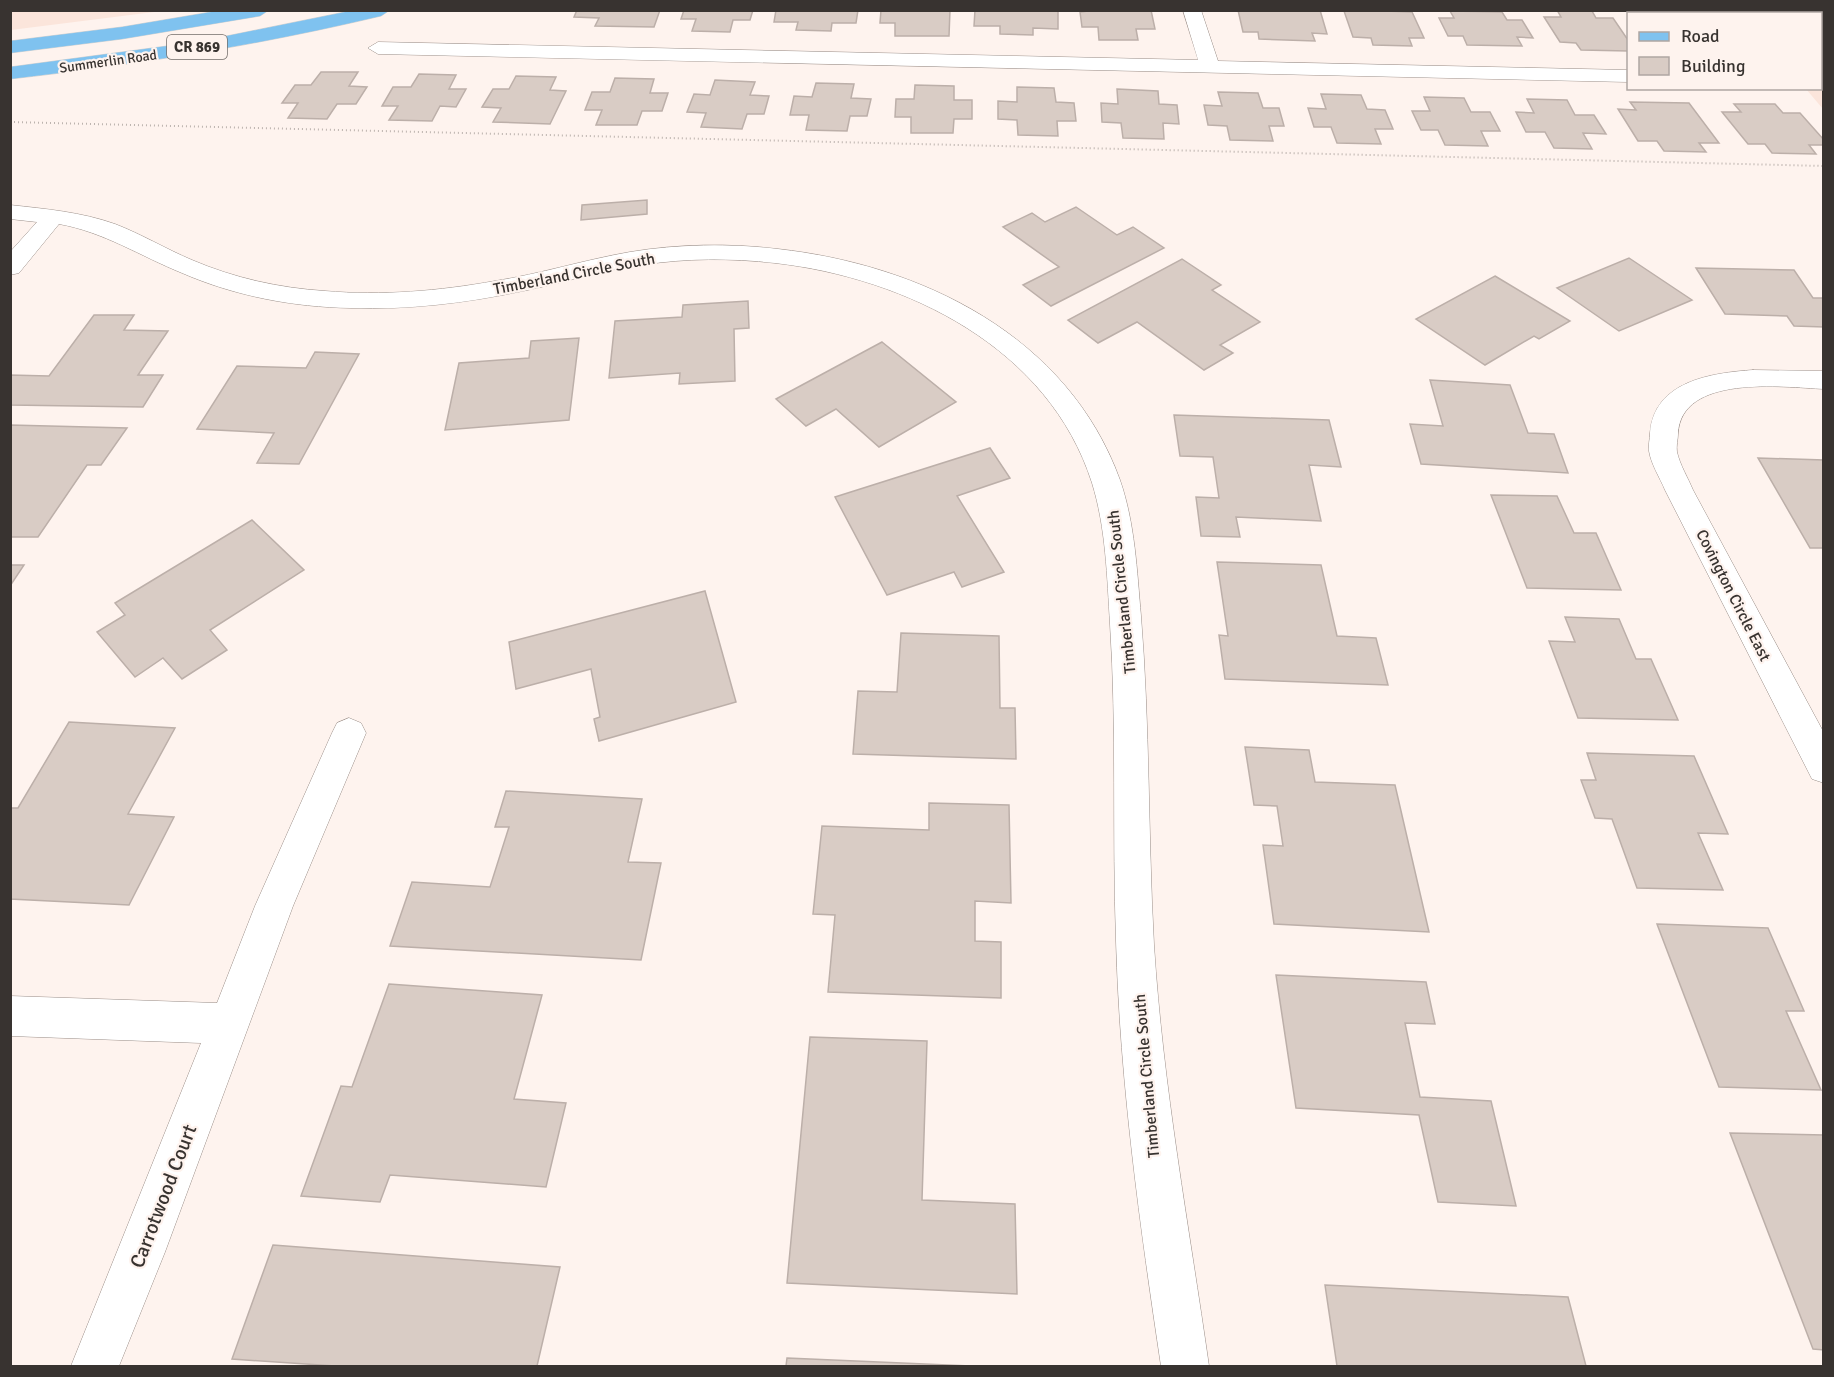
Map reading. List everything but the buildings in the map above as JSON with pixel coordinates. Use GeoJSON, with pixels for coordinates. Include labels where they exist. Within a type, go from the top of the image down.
{"type":"FeatureCollection","features":[{"type":"Feature","properties":{"kind":"main road","name":"Summerlin Road"},"geometry":{"type":"LineString","coordinates":[[10,47],[122,33],[260,10]]}},
{"type":"Feature","properties":{"kind":"main road","name":"Summerlin Road"},"geometry":{"type":"LineString","coordinates":[[10,73],[156,54],[271,35],[381,10]]}},
{"type":"Feature","properties":{"kind":"street"},"geometry":{"type":"LineString","coordinates":[[1192,10],[1210,66]]}},
{"type":"Feature","properties":{"kind":"street"},"geometry":{"type":"LineString","coordinates":[[378,48],[1627,76]]}},
{"type":"Feature","properties":{"kind":"street","name":"Timberland Circle South"},"geometry":{"type":"LineString","coordinates":[[10,212],[54,216],[102,228],[158,251],[181,265],[240,286],[318,299],[357,301],[447,296],[486,291],[646,257],[724,253],[796,258],[864,273],[930,297],[988,329],[1018,351],[1046,379],[1071,411],[1089,440],[1103,472],[1120,545],[1131,676],[1135,947],[1154,1165],[1185,1366]]}},
{"type":"Feature","properties":{"kind":"street"},"geometry":{"type":"LineString","coordinates":[[10,268],[54,216]]}},
{"type":"Feature","properties":{"kind":"street","name":"Covington Circle East"},"geometry":{"type":"LineString","coordinates":[[1824,380],[1773,378],[1726,381],[1687,393],[1665,417],[1663,451],[1679,490],[1824,768]]}},
{"type":"Feature","properties":{"kind":"street","name":"Carrotwood Court"},"geometry":{"type":"LineString","coordinates":[[95,1366],[274,906],[349,733]]}},
{"type":"Feature","properties":{"kind":"street"},"geometry":{"type":"LineString","coordinates":[[10,1016],[229,1024]]}},
{"type":"Feature","properties":{"kind":"path"},"geometry":{"type":"LineString","coordinates":[[10,122],[1824,166]]}},
{"type":"Feature","properties":{"kind":"shaded area"},"geometry":{"type":"Polygon","coordinates":[[[11,10],[162,10],[162,11],[11,30],[11,10]]]}},
{"type":"Feature","properties":{"kind":"shaded area"},"geometry":{"type":"Polygon","coordinates":[[[1823,11],[1823,109],[1807,90],[1822,90],[1822,12],[1740,12],[1823,11]]]}}]}
